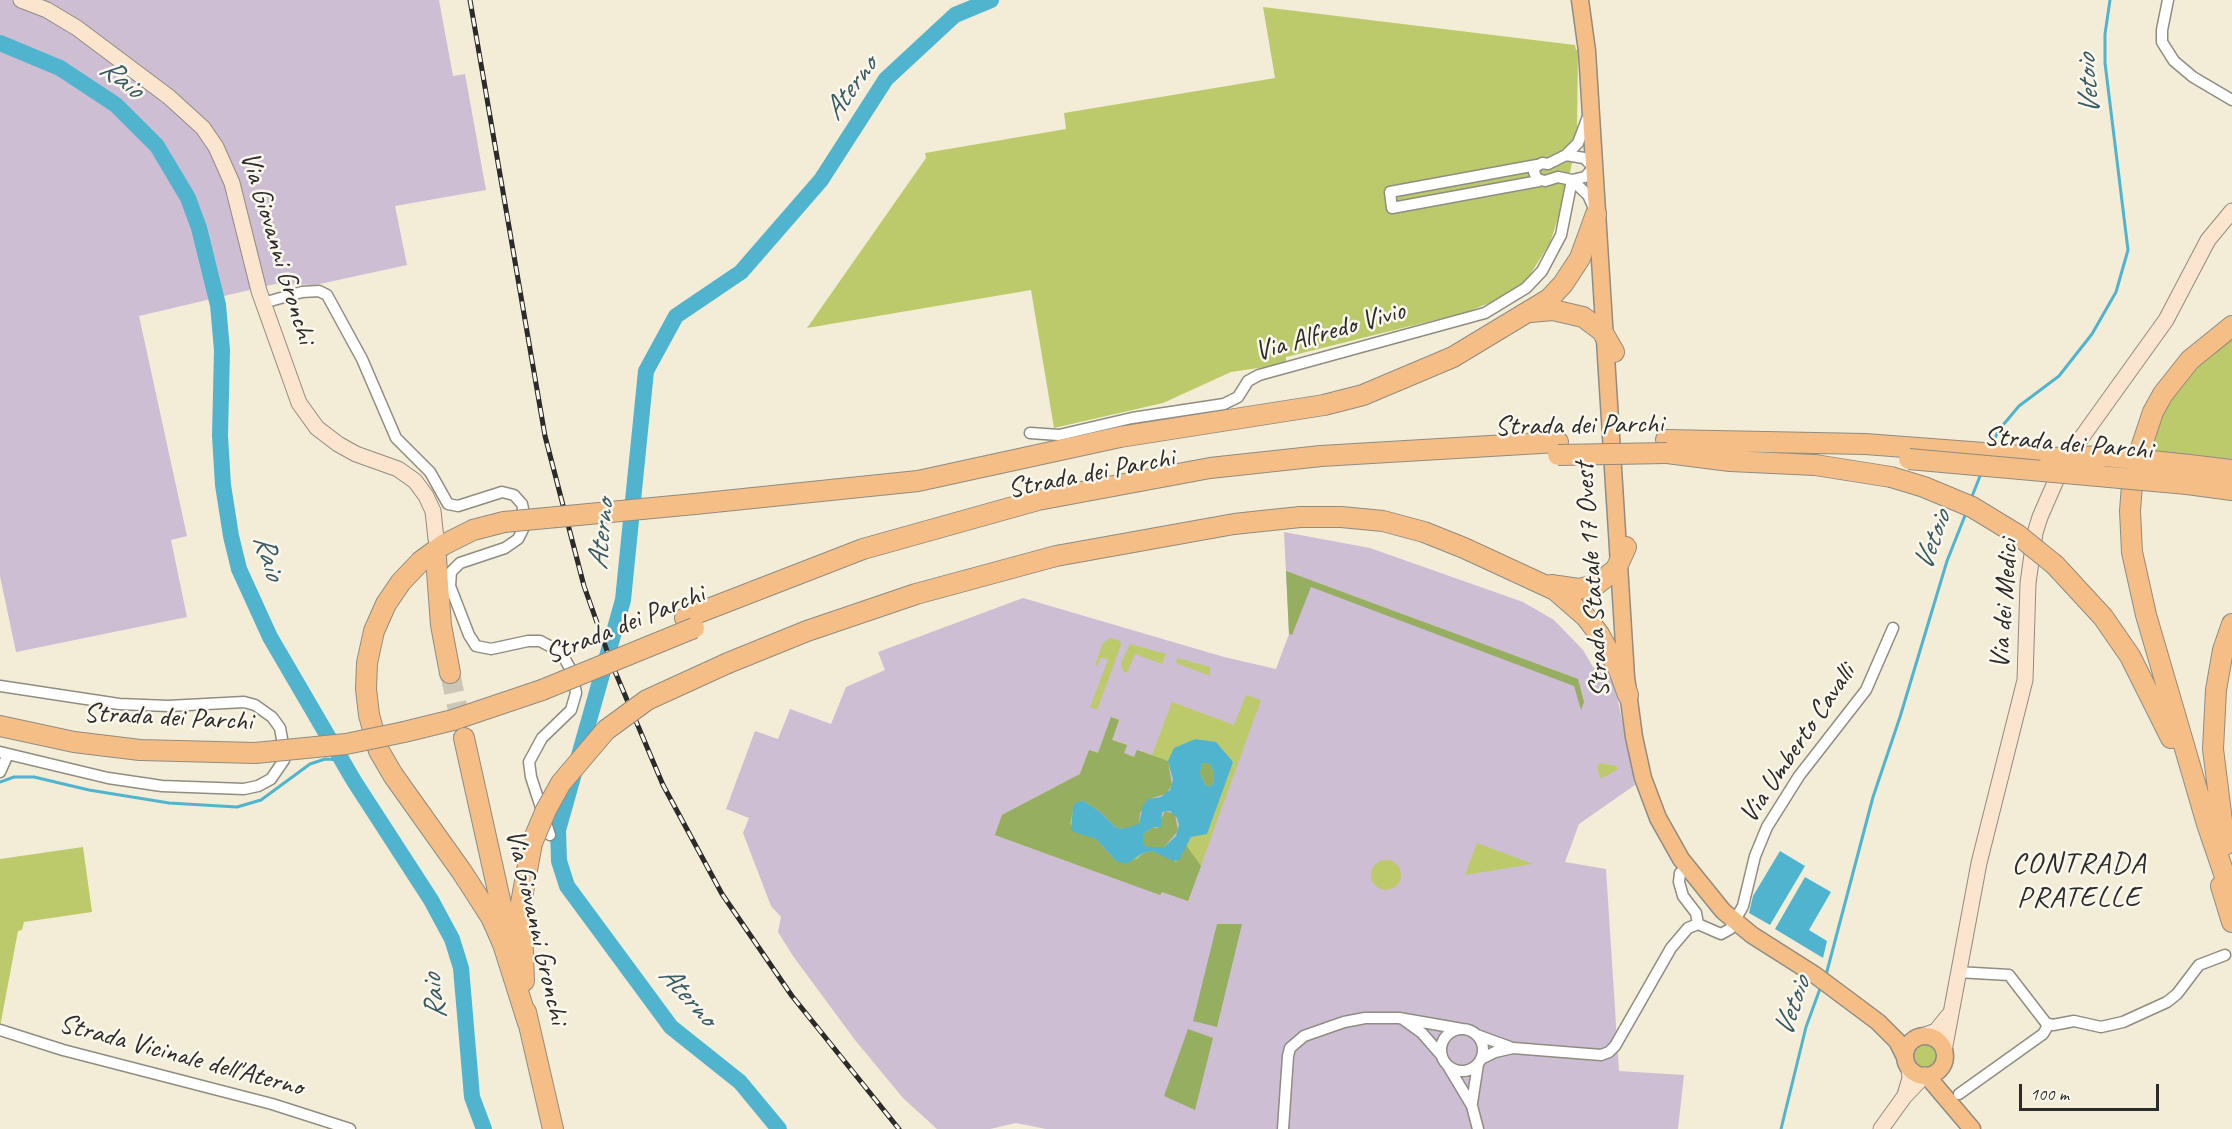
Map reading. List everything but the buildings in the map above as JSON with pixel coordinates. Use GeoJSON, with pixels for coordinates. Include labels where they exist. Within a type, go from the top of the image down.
{"type":"FeatureCollection","features":[{"type":"Feature","properties":{"kind":"highway"},"geometry":{"type":"LineString","coordinates":[[528,1023],[503,944],[491,917],[393,775],[379,751],[369,715],[366,689],[367,663],[374,631],[386,604],[401,582],[421,561],[443,545],[473,530],[504,522],[918,482],[1120,437],[1343,401],[1376,391],[1430,368],[1526,314],[1554,294],[1569,277],[1586,246],[1596,214]]}},
{"type":"Feature","properties":{"kind":"highway"},"geometry":{"type":"LineString","coordinates":[[1526,314],[1547,310],[1571,313],[1587,319],[1604,333],[1614,352]]}},
{"type":"Feature","properties":{"kind":"highway"},"geometry":{"type":"LineString","coordinates":[[2232,326],[2190,360],[2163,394],[2144,432],[2130,491],[2130,531],[2138,582],[2207,824],[2232,921]]}},
{"type":"Feature","properties":{"kind":"highway"},"geometry":{"type":"LineString","coordinates":[[1666,446],[1730,461],[1824,466],[1891,477],[1924,487],[1972,507],[2018,535],[2055,565],[2103,617],[2130,656],[2156,704],[2194,800],[2232,921]]}},
{"type":"Feature","properties":{"kind":"highway","name":"Strada dei Parchi"},"geometry":{"type":"LineString","coordinates":[[0,726],[74,742],[140,750],[346,744],[402,727],[453,720],[863,549],[1038,500],[1199,470],[1310,457],[1404,449],[1666,446],[2050,458],[2188,474],[2232,490]]}},
{"type":"Feature","properties":{"kind":"highway","name":"Strada dei Parchi"},"geometry":{"type":"LineString","coordinates":[[1910,453],[2232,478]]}},
{"type":"Feature","properties":{"kind":"highway"},"geometry":{"type":"LineString","coordinates":[[2188,474],[2232,470]]}},
{"type":"Feature","properties":{"kind":"highway"},"geometry":{"type":"LineString","coordinates":[[528,1023],[521,926],[524,882],[541,839],[546,810],[561,783],[584,753],[606,730],[647,700],[728,663],[840,620],[1005,569],[1127,542],[1269,520],[1341,517],[1392,523],[1458,545],[1543,583],[1565,597],[1591,623],[1619,670],[1628,695]]}},
{"type":"Feature","properties":{"kind":"highway"},"geometry":{"type":"LineString","coordinates":[[1543,583],[1567,588],[1587,588],[1604,581],[1618,566],[1626,547]]}},
{"type":"Feature","properties":{"kind":"highway","name":"Via Giovanni Gronchi"},"geometry":{"type":"LineString","coordinates":[[436,549],[441,625],[450,673]]}},
{"type":"Feature","properties":{"kind":"highway"},"geometry":{"type":"LineString","coordinates":[[2232,624],[2223,651],[2216,690],[2213,749],[2216,791],[2232,880]]}},
{"type":"Feature","properties":{"kind":"highway","name":"Strada dei Parchi"},"geometry":{"type":"LineString","coordinates":[[0,713],[60,727],[126,737],[254,747]]}},
{"type":"Feature","properties":{"kind":"highway","name":"Via Giovanni Gronchi"},"geometry":{"type":"LineString","coordinates":[[464,738],[553,1129]]}},
{"type":"Feature","properties":{"kind":"highway"},"geometry":{"type":"LineString","coordinates":[[2207,824],[2232,897]]}},
{"type":"Feature","properties":{"kind":"main road","name":"Strada Statale 17 Ovest"},"geometry":{"type":"LineString","coordinates":[[1580,0],[1598,161],[1604,190],[1639,728],[1653,788],[1684,863]]}},
{"type":"Feature","properties":{"kind":"main road","name":"Strada Statale 17 Ovest"},"geometry":{"type":"LineString","coordinates":[[1588,0],[1596,63],[1598,161],[1596,214],[1618,566],[1628,695],[1643,778],[1658,818],[1684,863],[1734,922],[1815,975],[1878,1022],[1897,1041],[1907,1062]]}},
{"type":"Feature","properties":{"kind":"main road","name":"Strada Statale 17 Ovest"},"geometry":{"type":"LineString","coordinates":[[1878,1022],[1901,1033],[1921,1037]]}},
{"type":"Feature","properties":{"kind":"main road"},"geometry":{"type":"LineString","coordinates":[[1957,1100],[1926,1076],[1917,1074],[1907,1062],[1909,1045],[1921,1037],[1936,1040],[1944,1057],[1945,1078],[1957,1100],[1972,1129]]}},
{"type":"Feature","properties":{"kind":"main road"},"geometry":{"type":"LineString","coordinates":[[1926,1076],[1936,1072],[1944,1057]]}},
{"type":"Feature","properties":{"kind":"street","name":"Via Giovanni Gronchi"},"geometry":{"type":"LineString","coordinates":[[21,0],[47,10],[77,28],[169,97],[203,128],[216,147],[232,183],[263,303],[291,386],[305,414],[322,432],[344,448],[398,469],[416,482],[433,511],[436,549]]}},
{"type":"Feature","properties":{"kind":"street"},"geometry":{"type":"LineString","coordinates":[[2168,0],[2162,42],[2174,61],[2193,77],[2232,100]]}},
{"type":"Feature","properties":{"kind":"street"},"geometry":{"type":"LineString","coordinates":[[1566,155],[1598,161],[1585,177],[1572,180],[1558,177],[1392,208],[1390,192],[1543,165],[1566,155],[1583,135],[1590,96]]}},
{"type":"Feature","properties":{"kind":"street"},"geometry":{"type":"LineString","coordinates":[[1543,165],[1553,171],[1545,180]]}},
{"type":"Feature","properties":{"kind":"street"},"geometry":{"type":"LineString","coordinates":[[1543,165],[1534,172],[1545,180]]}},
{"type":"Feature","properties":{"kind":"street"},"geometry":{"type":"LineString","coordinates":[[1572,180],[1588,195],[1596,214]]}},
{"type":"Feature","properties":{"kind":"street","name":"Via Alfredo Vivio"},"geometry":{"type":"LineString","coordinates":[[1030,433],[1059,435],[1132,418],[1224,404],[1238,397],[1248,381],[1259,375],[1485,313],[1526,288],[1542,271],[1561,235],[1572,180]]}},
{"type":"Feature","properties":{"kind":"street","name":"Via dei Medici"},"geometry":{"type":"LineString","coordinates":[[1944,1057],[1949,1014],[1979,863],[2025,680],[2028,583],[2040,517],[2064,462],[2166,320],[2208,240],[2231,214]]}},
{"type":"Feature","properties":{"kind":"street"},"geometry":{"type":"LineString","coordinates":[[263,303],[302,292],[319,291],[327,295],[360,355],[396,438],[430,472],[448,504],[458,506],[502,492],[514,495],[522,504],[526,523],[518,539],[505,548],[460,563],[451,572],[450,586],[469,635],[476,645],[491,650],[528,641],[540,641],[561,652],[572,672],[576,693],[572,710],[542,738],[529,762],[541,839]]}},
{"type":"Feature","properties":{"kind":"street","name":"Via Umberto Cavalli"},"geometry":{"type":"LineString","coordinates":[[1734,922],[1743,906],[1753,861],[1764,832],[1794,783],[1866,690],[1893,628]]}},
{"type":"Feature","properties":{"kind":"street"},"geometry":{"type":"LineString","coordinates":[[0,686],[119,704],[168,706],[244,702],[255,705],[272,717],[280,728],[284,750],[284,760],[271,779],[258,786],[244,789],[162,786],[108,778],[4,753],[0,772]]}},
{"type":"Feature","properties":{"kind":"street"},"geometry":{"type":"LineString","coordinates":[[1684,863],[1679,882],[1683,896],[1696,913],[1698,924]]}},
{"type":"Feature","properties":{"kind":"street"},"geometry":{"type":"LineString","coordinates":[[1283,1129],[1288,1056],[1296,1041],[1344,1022],[1399,1018],[1462,1029],[1513,1048],[1601,1055],[1609,1052],[1615,1046],[1678,938],[1688,928],[1698,924],[1721,934],[1730,929],[1734,922]]}},
{"type":"Feature","properties":{"kind":"street"},"geometry":{"type":"LineString","coordinates":[[2049,1024],[2074,1021],[2101,1028],[2123,1022],[2171,999],[2199,965],[2225,955]]}},
{"type":"Feature","properties":{"kind":"street"},"geometry":{"type":"LineString","coordinates":[[1957,972],[2010,975],[2049,1024]]}},
{"type":"Feature","properties":{"kind":"street"},"geometry":{"type":"LineString","coordinates":[[1921,1037],[1936,1031],[1949,1014]]}},
{"type":"Feature","properties":{"kind":"street"},"geometry":{"type":"LineString","coordinates":[[1399,1018],[1422,1033],[1442,1056],[1472,1106]]}},
{"type":"Feature","properties":{"kind":"street"},"geometry":{"type":"LineString","coordinates":[[1957,1100],[2043,1034],[2049,1024]]}},
{"type":"Feature","properties":{"kind":"street"},"geometry":{"type":"LineString","coordinates":[[1442,1056],[1445,1037],[1462,1029]]}},
{"type":"Feature","properties":{"kind":"street","name":"Strada Vicinale dell'Aterno"},"geometry":{"type":"LineString","coordinates":[[0,1030],[63,1050],[272,1104],[350,1129]]}},
{"type":"Feature","properties":{"kind":"street"},"geometry":{"type":"LineString","coordinates":[[1477,1035],[1483,1046],[1472,1091],[1472,1106],[1478,1129]]}},
{"type":"Feature","properties":{"kind":"street"},"geometry":{"type":"LineString","coordinates":[[1448,1066],[1460,1071],[1495,1052],[1513,1048]]}},
{"type":"Feature","properties":{"kind":"street"},"geometry":{"type":"LineString","coordinates":[[1904,1098],[1910,1078],[1907,1062]]}},
{"type":"Feature","properties":{"kind":"street"},"geometry":{"type":"LineString","coordinates":[[1881,1129],[1904,1098],[1926,1076]]}},
{"type":"Feature","properties":{"kind":"shaded area"},"geometry":{"type":"Polygon","coordinates":[[[0,0],[439,0],[453,76],[465,74],[486,190],[395,206],[407,265],[315,285],[275,284],[139,316],[187,536],[171,540],[187,617],[16,652],[0,576],[0,0]]]}},
{"type":"Feature","properties":{"kind":"shaded area"},"geometry":{"type":"Polygon","coordinates":[[[1284,532],[1370,548],[1523,602],[1554,620],[1583,650],[1593,667],[1612,671],[1635,785],[1579,824],[1565,862],[1606,869],[1619,1071],[1684,1075],[1678,1129],[1046,1129],[1016,1123],[990,1129],[937,1129],[903,1098],[855,1040],[793,956],[778,932],[781,917],[771,906],[743,833],[749,818],[726,809],[755,731],[778,739],[790,709],[831,724],[846,687],[885,670],[878,652],[1023,598],[1224,657],[1276,669],[1289,634],[1284,532]]]}},
{"type":"Feature","properties":{"kind":"green space"},"geometry":{"type":"Polygon","coordinates":[[[1263,7],[1575,45],[1578,50],[1577,127],[1572,163],[1565,196],[1550,243],[1526,281],[1499,299],[1467,312],[1286,357],[1286,364],[1231,372],[1163,403],[1054,428],[1031,290],[807,328],[926,158],[925,153],[1066,129],[1064,113],[1275,78],[1263,7]]]}},
{"type":"Feature","properties":{"kind":"green space"},"geometry":{"type":"Polygon","coordinates":[[[2232,331],[2232,464],[2145,453],[2167,397],[2232,331]]]}},
{"type":"Feature","properties":{"kind":"green space"},"geometry":{"type":"Polygon","coordinates":[[[1286,571],[1578,679],[1584,702],[1581,710],[1574,686],[1311,587],[1292,635],[1289,634],[1286,571]]]}},
{"type":"Feature","properties":{"kind":"green space"},"geometry":{"type":"Polygon","coordinates":[[[1110,638],[1120,641],[1121,645],[1097,710],[1090,707],[1108,660],[1101,657],[1097,666],[1095,665],[1103,643],[1110,638]]]}},
{"type":"Feature","properties":{"kind":"green space"},"geometry":{"type":"Polygon","coordinates":[[[1130,644],[1166,654],[1162,664],[1135,654],[1127,673],[1123,671],[1121,663],[1130,644]]]}},
{"type":"Feature","properties":{"kind":"green space"},"geometry":{"type":"Polygon","coordinates":[[[1177,658],[1210,667],[1210,676],[1176,663],[1177,658]]]}},
{"type":"Feature","properties":{"kind":"green space"},"geometry":{"type":"Polygon","coordinates":[[[1246,695],[1261,700],[1188,901],[1162,892],[1160,895],[995,835],[1002,815],[1080,774],[1089,750],[1098,753],[1111,717],[1119,720],[1112,740],[1127,745],[1124,753],[1134,757],[1137,750],[1152,755],[1172,702],[1234,725],[1246,695]],[[1168,764],[1071,819],[1116,861],[1186,845],[1191,837],[1198,835],[1168,764]]]}},
{"type":"Feature","properties":{"kind":"green space"},"geometry":{"type":"Polygon","coordinates":[[[1111,717],[1119,720],[1112,740],[1127,745],[1124,753],[1134,757],[1137,750],[1168,761],[1172,785],[1166,794],[1152,798],[1140,813],[1139,824],[1135,826],[1122,829],[1115,827],[1099,811],[1083,801],[1074,806],[1070,824],[1096,839],[1116,861],[1137,859],[1143,853],[1152,851],[1176,862],[1186,845],[1201,866],[1188,901],[1162,892],[1160,895],[995,835],[1002,815],[1080,774],[1089,750],[1098,753],[1111,717]]]}},
{"type":"Feature","properties":{"kind":"green space"},"geometry":{"type":"Polygon","coordinates":[[[1202,763],[1210,764],[1213,771],[1214,782],[1209,787],[1205,785],[1200,773],[1202,763]]]}},
{"type":"Feature","properties":{"kind":"green space"},"geometry":{"type":"Polygon","coordinates":[[[1600,763],[1616,766],[1618,769],[1601,779],[1597,767],[1600,763]]]}},
{"type":"Feature","properties":{"kind":"green space"},"geometry":{"type":"Polygon","coordinates":[[[1165,811],[1175,814],[1178,831],[1164,847],[1147,847],[1143,844],[1143,834],[1153,827],[1157,828],[1165,811]]]}},
{"type":"Feature","properties":{"kind":"green space"},"geometry":{"type":"Polygon","coordinates":[[[1477,843],[1533,864],[1465,875],[1477,843]]]}},
{"type":"Feature","properties":{"kind":"green space"},"geometry":{"type":"Polygon","coordinates":[[[83,847],[92,912],[24,922],[22,930],[18,931],[0,1027],[0,859],[83,847]]]}},
{"type":"Feature","properties":{"kind":"green space"},"geometry":{"type":"Polygon","coordinates":[[[1386,860],[1397,864],[1401,875],[1397,886],[1386,890],[1375,886],[1371,875],[1375,864],[1386,860]]]}},
{"type":"Feature","properties":{"kind":"green space"},"geometry":{"type":"Polygon","coordinates":[[[1217,924],[1242,924],[1217,1027],[1193,1021],[1217,924]]]}},
{"type":"Feature","properties":{"kind":"green space"},"geometry":{"type":"Polygon","coordinates":[[[1188,1029],[1213,1038],[1195,1110],[1164,1096],[1188,1029]]]}},
{"type":"Feature","properties":{"kind":"green space"},"geometry":{"type":"Polygon","coordinates":[[[1925,1045],[1933,1048],[1936,1056],[1933,1064],[1925,1067],[1917,1064],[1914,1056],[1917,1048],[1925,1045]]]}},
{"type":"Feature","properties":{"kind":"water"},"geometry":{"type":"Polygon","coordinates":[[[1195,739],[1216,742],[1233,762],[1207,834],[1191,837],[1179,860],[1173,861],[1152,851],[1143,853],[1126,864],[1116,861],[1096,839],[1071,831],[1073,806],[1083,801],[1099,811],[1115,827],[1122,829],[1139,824],[1143,805],[1148,799],[1161,797],[1170,790],[1173,780],[1168,761],[1174,748],[1195,739]],[[1202,763],[1200,773],[1205,785],[1209,787],[1214,782],[1213,771],[1210,764],[1202,763]],[[1170,811],[1162,813],[1161,827],[1153,827],[1143,834],[1143,843],[1147,847],[1164,847],[1176,836],[1179,825],[1177,818],[1170,811]]]}},
{"type":"Feature","properties":{"kind":"water"},"geometry":{"type":"Polygon","coordinates":[[[1780,851],[1805,866],[1770,925],[1749,913],[1753,896],[1780,851]]]}},
{"type":"Feature","properties":{"kind":"water"},"geometry":{"type":"Polygon","coordinates":[[[1805,877],[1831,892],[1809,930],[1827,941],[1823,958],[1775,929],[1805,877]]]}},
{"type":"Feature","properties":{"kind":"waterway","name":"Aterno"},"geometry":{"type":"LineString","coordinates":[[779,1129],[740,1082],[671,1027],[567,886],[559,861],[558,830],[623,600],[646,371],[676,316],[741,272],[821,180],[886,79],[955,15],[991,0]]}},
{"type":"Feature","properties":{"kind":"waterway","name":"Vetoio"},"geometry":{"type":"LineString","coordinates":[[1992,446],[1998,431],[2019,406],[2059,376],[2092,334],[2116,292],[2128,250],[2105,63],[2105,34],[2110,0]]}},
{"type":"Feature","properties":{"kind":"waterway","name":"Raio"},"geometry":{"type":"LineString","coordinates":[[0,43],[60,68],[116,105],[157,146],[188,198],[199,228],[218,305],[222,350],[220,436],[223,485],[239,569],[270,637],[354,781],[431,900],[452,939],[461,968],[472,1097],[484,1129]]}},
{"type":"Feature","properties":{"kind":"waterway","name":"Vetoio"},"geometry":{"type":"LineString","coordinates":[[1971,499],[1982,471]]}},
{"type":"Feature","properties":{"kind":"waterway","name":"Vetoio"},"geometry":{"type":"LineString","coordinates":[[1826,975],[1873,797],[1900,717],[1947,561],[1966,513]]}},
{"type":"Feature","properties":{"kind":"waterway"},"geometry":{"type":"LineString","coordinates":[[0,782],[14,777],[34,777],[89,790],[169,803],[237,807],[261,800],[310,764],[325,759],[342,760]]}},
{"type":"Feature","properties":{"kind":"waterway","name":"Vetoio"},"geometry":{"type":"LineString","coordinates":[[1781,1129],[1806,1027],[1821,986]]}},
{"type":"Feature","properties":{"kind":"tunnel"},"geometry":{"type":"LineString","coordinates":[[450,673],[464,738]]}},
{"type":"Feature","properties":{"kind":"railway"},"geometry":{"type":"LineString","coordinates":[[470,0],[545,436],[584,586],[611,662],[663,785],[722,894],[792,996],[899,1129]]}},
{"type":"Feature","properties":{"kind":"district","name":"CONTRADA PRATELLE"},"geometry":{"type":"Point","coordinates":[2079,881]}}]}
